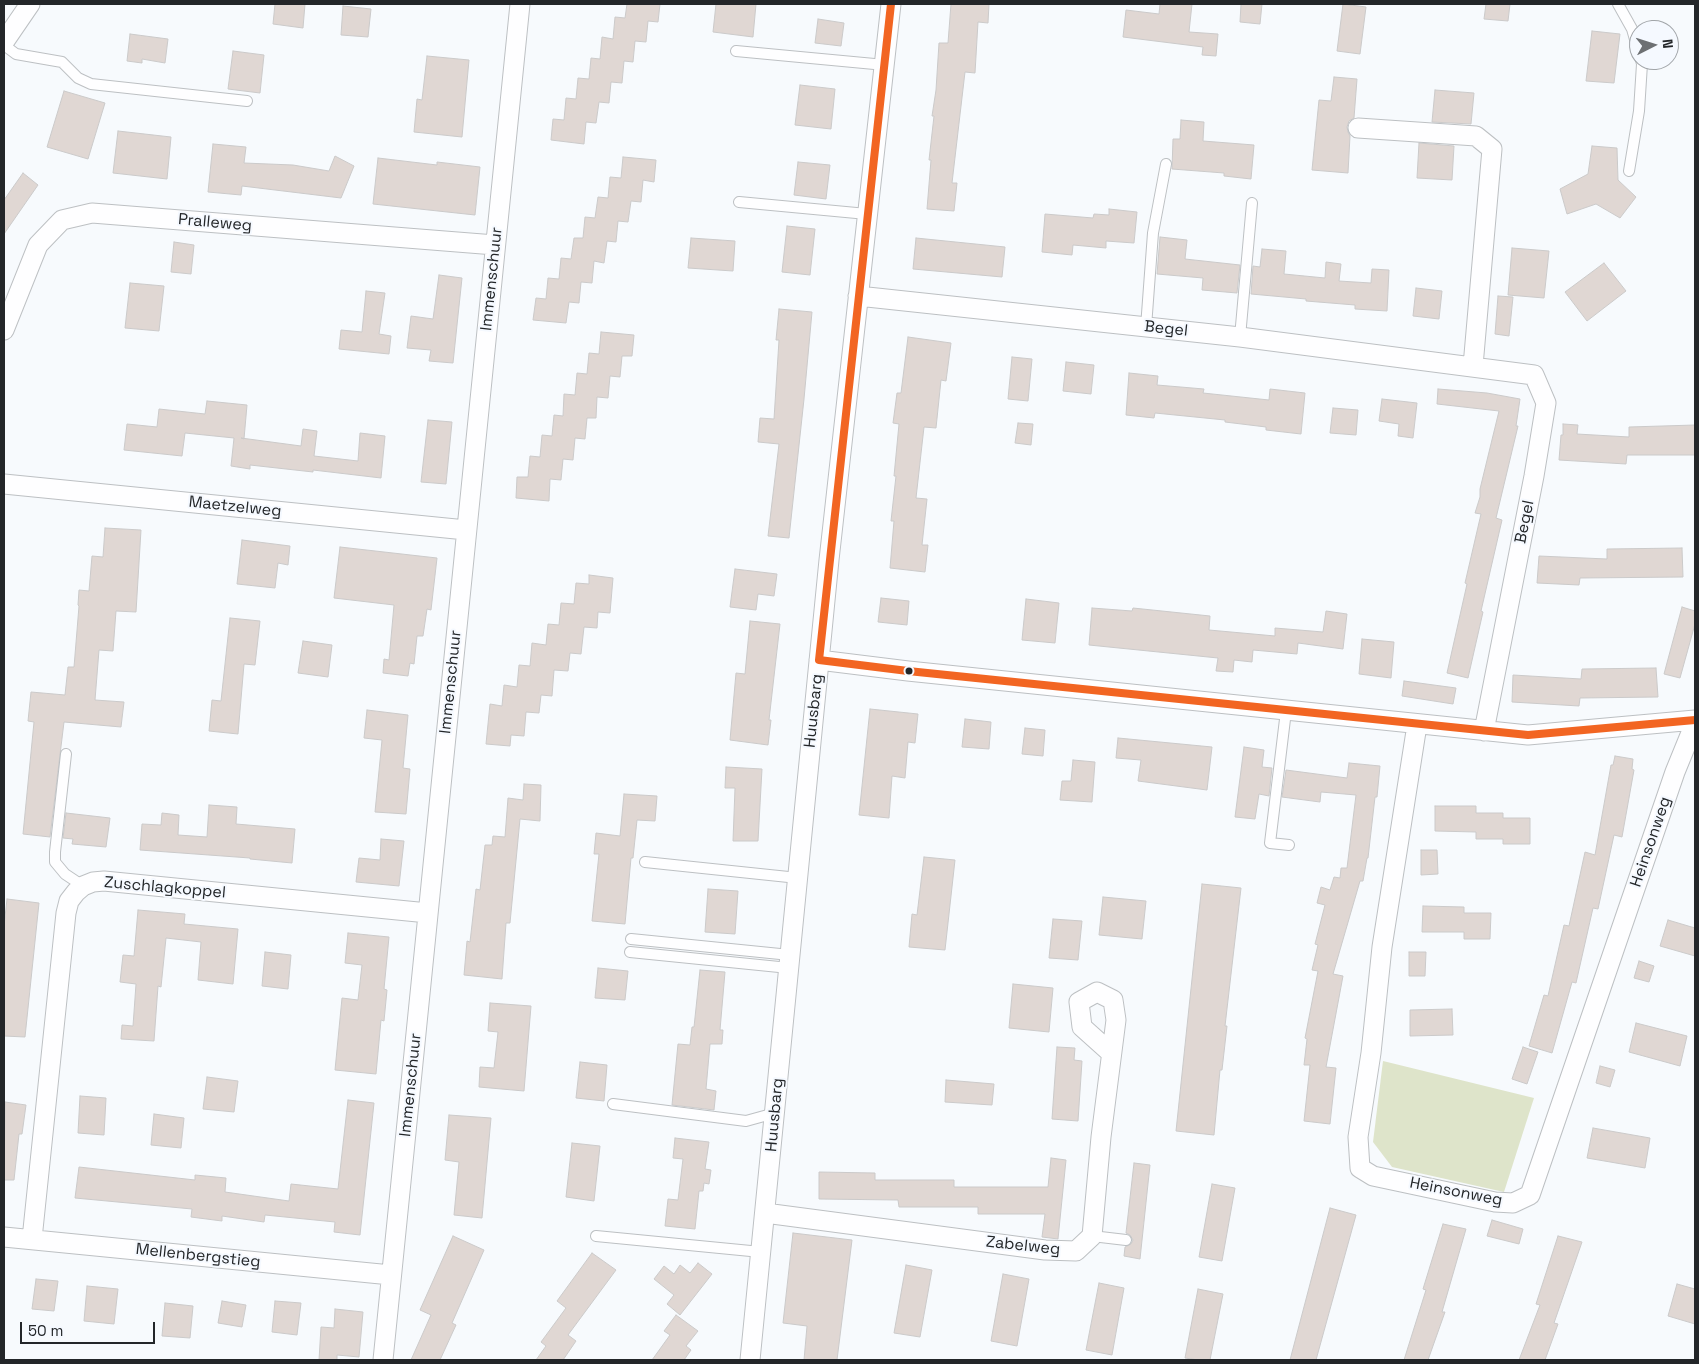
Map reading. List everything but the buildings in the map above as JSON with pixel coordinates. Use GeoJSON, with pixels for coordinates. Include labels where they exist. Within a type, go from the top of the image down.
{"type":"FeatureCollection","features":[{"type":"Feature","properties":{"kind":"street"},"geometry":{"type":"LineString","coordinates":[[4,43],[30,4]]}},
{"type":"Feature","properties":{"kind":"street","name":"Immenschuur"},"geometry":{"type":"LineString","coordinates":[[383,1360],[520,4]]}},
{"type":"Feature","properties":{"kind":"street","name":"Huusbarg"},"geometry":{"type":"LineString","coordinates":[[750,1360],[819,660],[891,4]]}},
{"type":"Feature","properties":{"kind":"street"},"geometry":{"type":"LineString","coordinates":[[1358,128],[1476,136],[1492,149],[1473,366]]}},
{"type":"Feature","properties":{"kind":"street","name":"Pralleweg"},"geometry":{"type":"LineString","coordinates":[[4,330],[38,245],[62,220],[92,213],[495,245]]}},
{"type":"Feature","properties":{"kind":"street","name":"Begel"},"geometry":{"type":"LineString","coordinates":[[858,296],[1146,327],[1534,374],[1546,403],[1534,476],[1484,731]]}},
{"type":"Feature","properties":{"kind":"street","name":"Maetzelweg"},"geometry":{"type":"LineString","coordinates":[[4,484],[466,530]]}},
{"type":"Feature","properties":{"kind":"street"},"geometry":{"type":"LineString","coordinates":[[819,660],[1286,711],[1528,735],[1695,721]]}},
{"type":"Feature","properties":{"kind":"street","name":"Heinsonweg"},"geometry":{"type":"LineString","coordinates":[[1417,724],[1382,946],[1371,1053],[1358,1137],[1360,1168],[1373,1176],[1495,1202],[1513,1203],[1530,1195],[1675,772],[1695,721]]}},
{"type":"Feature","properties":{"kind":"street","name":"Zuschlagkoppel"},"geometry":{"type":"LineString","coordinates":[[32,1240],[66,913],[69,901],[76,892],[93,882],[104,881],[428,914]]}},
{"type":"Feature","properties":{"kind":"street"},"geometry":{"type":"LineString","coordinates":[[1092,1236],[1111,1053]]}},
{"type":"Feature","properties":{"kind":"street","name":"Zabelweg"},"geometry":{"type":"LineString","coordinates":[[765,1213],[1045,1250],[1076,1251],[1092,1236]]}},
{"type":"Feature","properties":{"kind":"street","name":"Mellenbergstieg"},"geometry":{"type":"LineString","coordinates":[[4,1237],[392,1275]]}},
{"type":"Feature","properties":{"kind":"lane"},"geometry":{"type":"LineString","coordinates":[[1618,4],[1629,24]]}},
{"type":"Feature","properties":{"kind":"lane"},"geometry":{"type":"LineString","coordinates":[[4,43],[16,54],[62,62],[78,78],[91,84],[247,101]]}},
{"type":"Feature","properties":{"kind":"lane"},"geometry":{"type":"LineString","coordinates":[[736,51],[885,65]]}},
{"type":"Feature","properties":{"kind":"lane"},"geometry":{"type":"LineString","coordinates":[[1629,172],[1639,111],[1642,70]]}},
{"type":"Feature","properties":{"kind":"lane"},"geometry":{"type":"LineString","coordinates":[[1146,327],[1152,233],[1166,164]]}},
{"type":"Feature","properties":{"kind":"lane"},"geometry":{"type":"LineString","coordinates":[[739,202],[868,214]]}},
{"type":"Feature","properties":{"kind":"lane"},"geometry":{"type":"LineString","coordinates":[[1240,338],[1252,203]]}},
{"type":"Feature","properties":{"kind":"lane"},"geometry":{"type":"LineString","coordinates":[[1286,711],[1270,843],[1289,845]]}},
{"type":"Feature","properties":{"kind":"lane"},"geometry":{"type":"LineString","coordinates":[[66,754],[54,852],[55,862],[65,874],[84,886]]}},
{"type":"Feature","properties":{"kind":"lane"},"geometry":{"type":"LineString","coordinates":[[645,862],[798,878]]}},
{"type":"Feature","properties":{"kind":"lane"},"geometry":{"type":"LineString","coordinates":[[631,939],[789,962]]}},
{"type":"Feature","properties":{"kind":"lane"},"geometry":{"type":"LineString","coordinates":[[630,952],[789,962]]}},
{"type":"Feature","properties":{"kind":"lane"},"geometry":{"type":"LineString","coordinates":[[614,1104],[746,1121],[775,1113]]}},
{"type":"Feature","properties":{"kind":"lane"},"geometry":{"type":"LineString","coordinates":[[596,1236],[761,1252]]}},
{"type":"Feature","properties":{"kind":"lane"},"geometry":{"type":"LineString","coordinates":[[1092,1236],[1126,1240]]}},
{"type":"Feature","properties":{"kind":"green space"},"geometry":{"type":"Polygon","coordinates":[[[1383,1061],[1534,1098],[1504,1192],[1392,1167],[1373,1142],[1383,1061]]]}},
{"type":"Feature","properties":{"kind":"transit line"},"geometry":{"type":"LineString","coordinates":[[891,4],[819,660],[908,671],[1528,735],[1695,720]]}}]}
